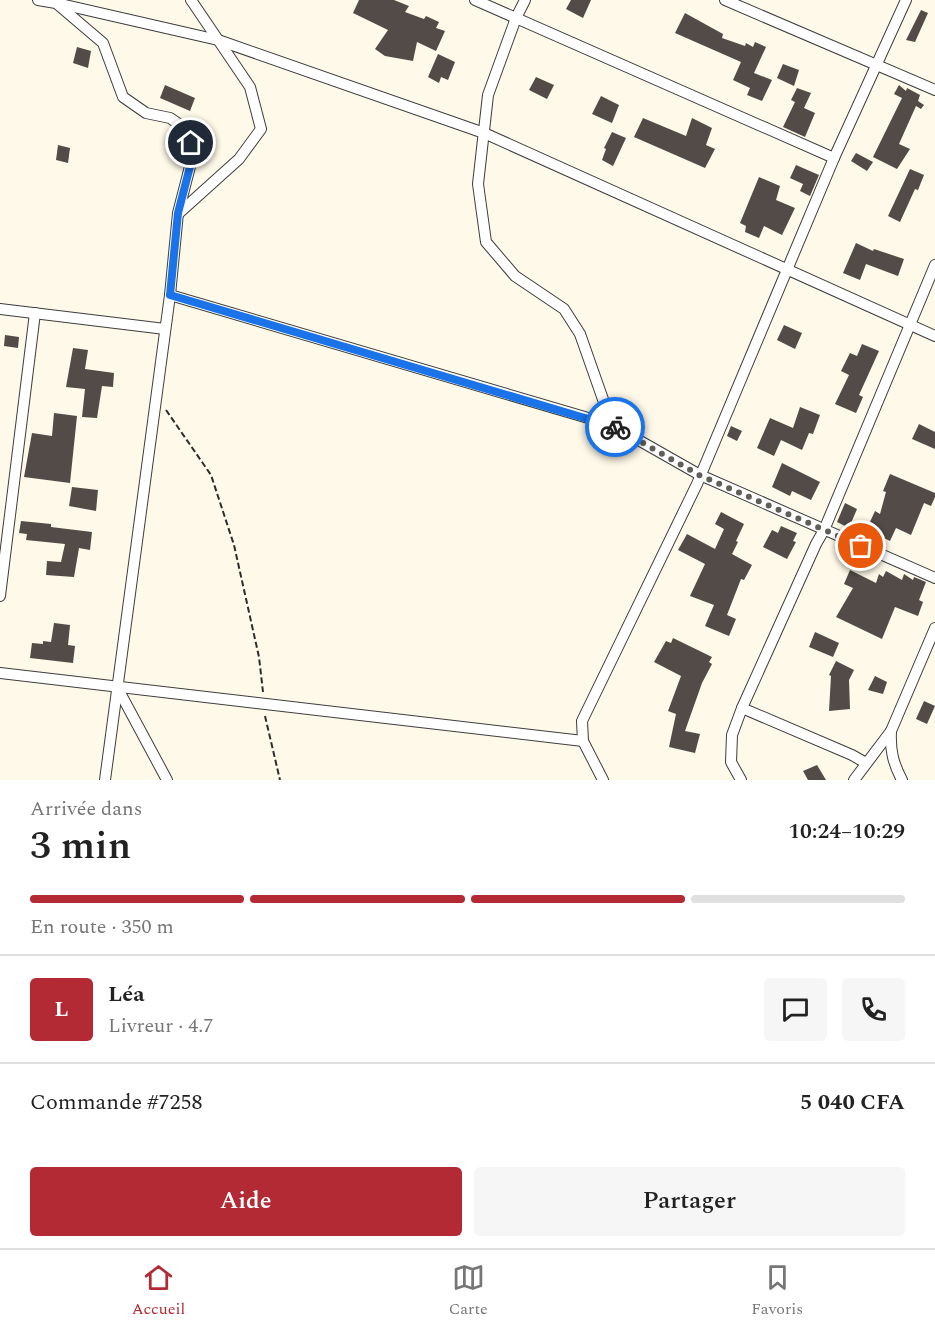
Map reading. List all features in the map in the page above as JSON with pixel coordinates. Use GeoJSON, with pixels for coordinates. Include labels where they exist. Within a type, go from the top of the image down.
{"type":"FeatureCollection","features":[{"type":"Feature","properties":{"kind":"street"},"geometry":{"type":"LineString","coordinates":[[38,0],[57,2],[218,40],[484,133],[935,336]]}},
{"type":"Feature","properties":{"kind":"street"},"geometry":{"type":"LineString","coordinates":[[178,213],[239,159],[261,129],[250,87],[191,0]]}},
{"type":"Feature","properties":{"kind":"street"},"geometry":{"type":"LineString","coordinates":[[475,0],[834,158]]}},
{"type":"Feature","properties":{"kind":"street"},"geometry":{"type":"LineString","coordinates":[[525,0],[516,18],[488,95],[478,184],[486,242],[515,276],[564,309],[580,334],[612,425]]}},
{"type":"Feature","properties":{"kind":"street"},"geometry":{"type":"LineString","coordinates":[[725,0],[935,90]]}},
{"type":"Feature","properties":{"kind":"street"},"geometry":{"type":"LineString","coordinates":[[603,780],[583,741],[582,721],[699,475],[834,158],[906,0]]}},
{"type":"Feature","properties":{"kind":"street"},"geometry":{"type":"LineString","coordinates":[[57,2],[103,43],[123,97],[146,113],[170,118],[189,130],[193,155],[178,213],[170,295],[105,780]]}},
{"type":"Feature","properties":{"kind":"street"},"geometry":{"type":"LineString","coordinates":[[741,780],[731,762],[732,735],[742,708],[824,530],[935,265]]}},
{"type":"Feature","properties":{"kind":"street"},"geometry":{"type":"LineString","coordinates":[[170,295],[612,425],[699,475],[935,578]]}},
{"type":"Feature","properties":{"kind":"street"},"geometry":{"type":"LineString","coordinates":[[0,309],[165,329]]}},
{"type":"Feature","properties":{"kind":"street"},"geometry":{"type":"LineString","coordinates":[[0,596],[35,313]]}},
{"type":"Feature","properties":{"kind":"street"},"geometry":{"type":"LineString","coordinates":[[854,780],[891,731],[935,628]]}},
{"type":"Feature","properties":{"kind":"street"},"geometry":{"type":"LineString","coordinates":[[0,673],[583,741]]}},
{"type":"Feature","properties":{"kind":"street"},"geometry":{"type":"LineString","coordinates":[[117,687],[166,780]]}},
{"type":"Feature","properties":{"kind":"street"},"geometry":{"type":"LineString","coordinates":[[742,708],[866,763]]}},
{"type":"Feature","properties":{"kind":"street"},"geometry":{"type":"LineString","coordinates":[[891,731],[894,765],[902,780]]}},
{"type":"Feature","properties":{"kind":"path"},"geometry":{"type":"LineString","coordinates":[[156,396],[211,474],[234,545],[259,657],[265,722],[280,780]]}},
{"type":"Feature","properties":{"kind":"building"},"geometry":{"type":"Polygon","coordinates":[[[359,0],[394,0],[409,6],[405,12],[424,19],[426,16],[439,22],[436,28],[445,31],[436,51],[417,42],[413,61],[385,56],[375,49],[388,30],[353,13],[359,0]]]}},
{"type":"Feature","properties":{"kind":"building"},"geometry":{"type":"Polygon","coordinates":[[[571,0],[591,0],[583,18],[566,9],[571,0]]]}},
{"type":"Feature","properties":{"kind":"building"},"geometry":{"type":"Polygon","coordinates":[[[921,10],[928,13],[915,42],[906,40],[921,10]]]}},
{"type":"Feature","properties":{"kind":"building"},"geometry":{"type":"Polygon","coordinates":[[[685,13],[723,34],[722,38],[745,46],[746,43],[753,47],[755,42],[766,47],[754,73],[772,80],[762,101],[747,95],[750,88],[733,80],[741,62],[675,33],[685,13]]]}},
{"type":"Feature","properties":{"kind":"building"},"geometry":{"type":"Polygon","coordinates":[[[77,47],[91,51],[88,68],[73,63],[77,47]]]}},
{"type":"Feature","properties":{"kind":"building"},"geometry":{"type":"Polygon","coordinates":[[[438,54],[455,62],[448,80],[441,77],[439,83],[428,77],[438,54]]]}},
{"type":"Feature","properties":{"kind":"building"},"geometry":{"type":"Polygon","coordinates":[[[783,64],[799,70],[794,86],[777,78],[783,64]]]}},
{"type":"Feature","properties":{"kind":"building"},"geometry":{"type":"Polygon","coordinates":[[[536,77],[554,85],[547,99],[529,90],[536,77]]]}},
{"type":"Feature","properties":{"kind":"building"},"geometry":{"type":"Polygon","coordinates":[[[165,85],[195,98],[190,111],[160,98],[165,85]]]}},
{"type":"Feature","properties":{"kind":"building"},"geometry":{"type":"Polygon","coordinates":[[[899,85],[906,91],[907,88],[920,95],[918,101],[924,105],[921,109],[916,106],[899,144],[910,149],[897,169],[873,157],[902,98],[894,94],[899,85]]]}},
{"type":"Feature","properties":{"kind":"building"},"geometry":{"type":"Polygon","coordinates":[[[797,88],[811,93],[804,108],[815,113],[805,137],[783,127],[795,102],[791,100],[797,88]]]}},
{"type":"Feature","properties":{"kind":"building"},"geometry":{"type":"Polygon","coordinates":[[[601,96],[619,105],[612,123],[592,114],[601,96]]]}},
{"type":"Feature","properties":{"kind":"building"},"geometry":{"type":"Polygon","coordinates":[[[643,118],[686,136],[692,118],[712,128],[706,145],[715,149],[705,168],[634,137],[643,118]]]}},
{"type":"Feature","properties":{"kind":"building"},"geometry":{"type":"Polygon","coordinates":[[[612,132],[626,138],[613,166],[602,160],[606,149],[604,148],[612,132]]]}},
{"type":"Feature","properties":{"kind":"building"},"geometry":{"type":"Polygon","coordinates":[[[58,145],[70,148],[68,163],[56,160],[58,145]]]}},
{"type":"Feature","properties":{"kind":"building"},"geometry":{"type":"Polygon","coordinates":[[[856,153],[873,162],[867,171],[851,161],[856,153]]]}},
{"type":"Feature","properties":{"kind":"building"},"geometry":{"type":"Polygon","coordinates":[[[796,165],[819,175],[810,196],[800,191],[803,184],[790,178],[796,165]]]}},
{"type":"Feature","properties":{"kind":"building"},"geometry":{"type":"Polygon","coordinates":[[[910,169],[924,175],[900,222],[888,216],[910,169]]]}},
{"type":"Feature","properties":{"kind":"building"},"geometry":{"type":"Polygon","coordinates":[[[759,177],[780,186],[776,200],[795,208],[782,235],[764,226],[759,238],[745,232],[746,226],[740,223],[759,177]]]}},
{"type":"Feature","properties":{"kind":"building"},"geometry":{"type":"Polygon","coordinates":[[[856,243],[873,251],[874,249],[904,259],[898,276],[866,264],[860,280],[843,273],[856,243]]]}},
{"type":"Feature","properties":{"kind":"building"},"geometry":{"type":"Polygon","coordinates":[[[784,325],[802,333],[795,349],[777,340],[784,325]]]}},
{"type":"Feature","properties":{"kind":"building"},"geometry":{"type":"Polygon","coordinates":[[[5,335],[19,337],[18,348],[4,346],[5,335]]]}},
{"type":"Feature","properties":{"kind":"building"},"geometry":{"type":"Polygon","coordinates":[[[862,344],[879,351],[859,395],[863,397],[856,413],[835,404],[849,375],[841,371],[850,353],[857,356],[862,344]]]}},
{"type":"Feature","properties":{"kind":"building"},"geometry":{"type":"Polygon","coordinates":[[[73,348],[88,350],[85,369],[114,373],[113,387],[102,386],[97,418],[82,417],[85,389],[66,387],[73,348]]]}},
{"type":"Feature","properties":{"kind":"building"},"geometry":{"type":"Polygon","coordinates":[[[800,407],[820,415],[813,434],[809,433],[802,450],[781,440],[774,456],[757,448],[770,418],[793,428],[800,407]]]}},
{"type":"Feature","properties":{"kind":"building"},"geometry":{"type":"Polygon","coordinates":[[[54,413],[77,416],[70,483],[24,477],[32,433],[52,436],[54,413]]]}},
{"type":"Feature","properties":{"kind":"building"},"geometry":{"type":"Polygon","coordinates":[[[919,424],[935,432],[935,449],[912,439],[919,424]]]}},
{"type":"Feature","properties":{"kind":"building"},"geometry":{"type":"Polygon","coordinates":[[[731,426],[742,431],[737,441],[727,436],[731,426]]]}},
{"type":"Feature","properties":{"kind":"building"},"geometry":{"type":"Polygon","coordinates":[[[782,463],[820,482],[811,500],[792,491],[790,496],[772,487],[782,463]]]}},
{"type":"Feature","properties":{"kind":"building"},"geometry":{"type":"Polygon","coordinates":[[[890,474],[935,493],[935,497],[931,506],[924,503],[911,535],[896,528],[890,541],[872,532],[874,529],[869,524],[875,511],[880,514],[886,492],[883,491],[890,474]]]}},
{"type":"Feature","properties":{"kind":"building"},"geometry":{"type":"Polygon","coordinates":[[[72,487],[98,490],[96,511],[69,506],[72,487]]]}},
{"type":"Feature","properties":{"kind":"building"},"geometry":{"type":"Polygon","coordinates":[[[845,503],[857,509],[849,528],[837,522],[845,503]]]}},
{"type":"Feature","properties":{"kind":"building"},"geometry":{"type":"Polygon","coordinates":[[[721,512],[744,524],[732,554],[752,565],[744,580],[741,579],[727,615],[736,619],[729,636],[705,626],[714,605],[690,596],[705,564],[678,550],[687,534],[715,549],[724,529],[715,524],[721,512]]]}},
{"type":"Feature","properties":{"kind":"building"},"geometry":{"type":"Polygon","coordinates":[[[21,521],[92,532],[90,550],[79,548],[74,577],[46,575],[47,561],[61,562],[65,544],[26,540],[27,534],[19,533],[21,521]]]}},
{"type":"Feature","properties":{"kind":"building"},"geometry":{"type":"Polygon","coordinates":[[[781,526],[797,533],[793,541],[796,542],[787,559],[763,547],[772,530],[778,533],[781,526]]]}},
{"type":"Feature","properties":{"kind":"building"},"geometry":{"type":"Polygon","coordinates":[[[850,570],[876,583],[879,574],[883,577],[886,571],[902,580],[904,574],[913,580],[914,577],[926,582],[919,600],[923,602],[918,616],[895,607],[882,639],[836,617],[853,588],[844,584],[850,570]]]}},
{"type":"Feature","properties":{"kind":"building"},"geometry":{"type":"Polygon","coordinates":[[[54,623],[70,625],[68,645],[75,646],[73,663],[30,658],[32,643],[51,642],[54,623]]]}},
{"type":"Feature","properties":{"kind":"building"},"geometry":{"type":"Polygon","coordinates":[[[815,632],[839,643],[833,657],[809,647],[815,632]]]}},
{"type":"Feature","properties":{"kind":"building"},"geometry":{"type":"Polygon","coordinates":[[[673,638],[712,657],[709,662],[712,664],[702,683],[685,731],[700,734],[695,753],[669,747],[676,714],[668,711],[681,676],[654,662],[666,641],[671,643],[673,638]]]}},
{"type":"Feature","properties":{"kind":"building"},"geometry":{"type":"Polygon","coordinates":[[[836,661],[854,670],[849,680],[850,709],[829,711],[831,676],[829,675],[836,661]]]}},
{"type":"Feature","properties":{"kind":"building"},"geometry":{"type":"Polygon","coordinates":[[[875,676],[887,682],[883,694],[868,690],[875,676]]]}},
{"type":"Feature","properties":{"kind":"building"},"geometry":{"type":"Polygon","coordinates":[[[924,701],[935,706],[927,724],[916,719],[924,701]]]}},
{"type":"Feature","properties":{"kind":"building"},"geometry":{"type":"Polygon","coordinates":[[[817,765],[826,780],[808,780],[803,771],[817,765]]]}},
{"type":"Feature","properties":{"kind":"way so far"},"geometry":{"type":"LineString","coordinates":[[615,427],[699,475],[861,546]]}},
{"type":"Feature","properties":{"kind":"route"},"geometry":{"type":"LineString","coordinates":[[191,143],[193,155],[178,213],[170,295],[615,427]]}}]}
